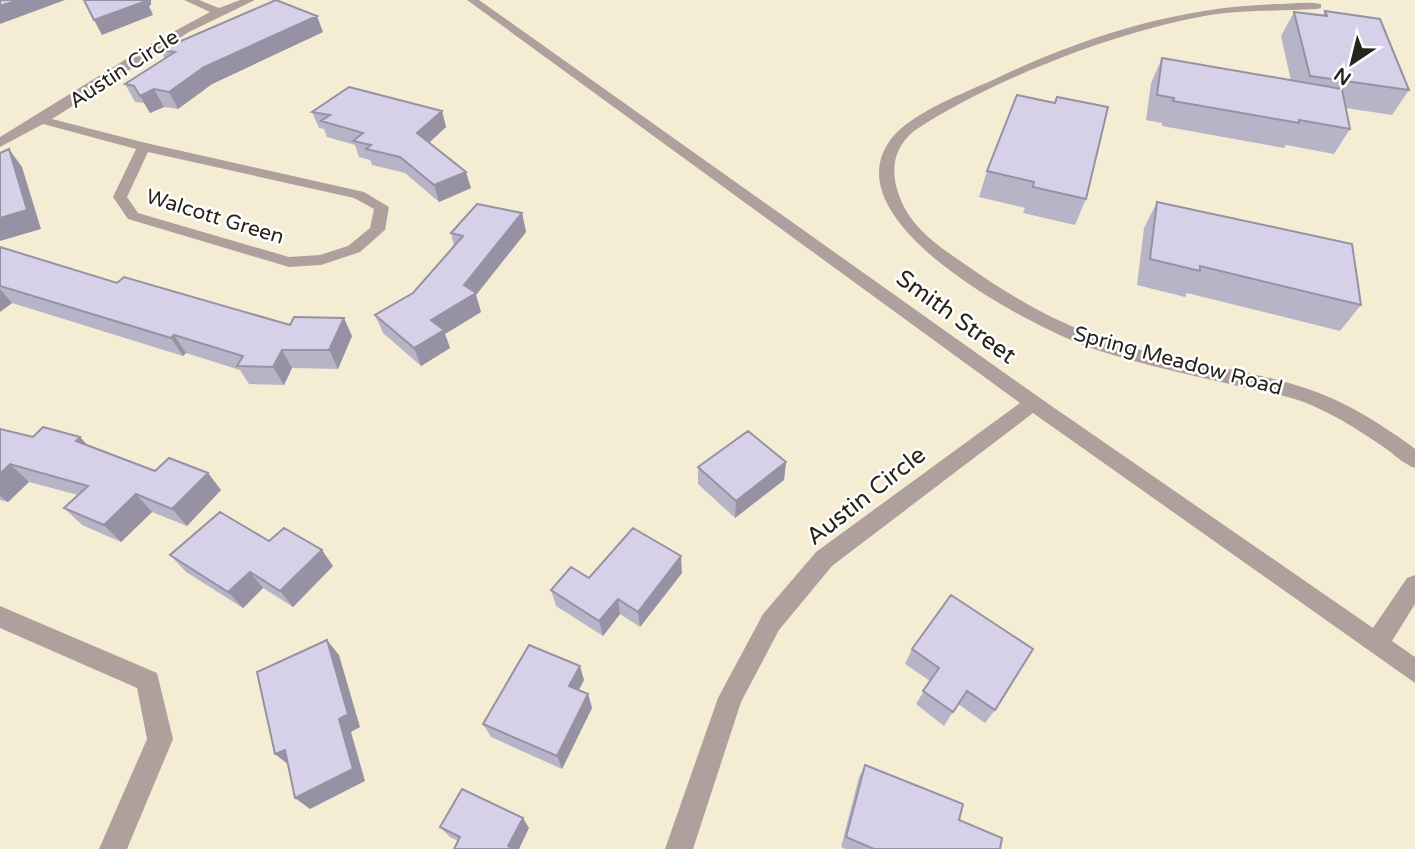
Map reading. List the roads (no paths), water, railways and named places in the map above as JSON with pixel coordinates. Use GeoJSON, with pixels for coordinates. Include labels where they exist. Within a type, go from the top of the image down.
{"type":"FeatureCollection","features":[{"type":"Feature","properties":{"kind":"street"},"geometry":{"type":"LineString","coordinates":[[189,0],[216,11]]}},
{"type":"Feature","properties":{"kind":"street","name":"Austin Circle"},"geometry":{"type":"LineString","coordinates":[[0,143],[45,121],[175,34],[216,11],[250,0]]}},
{"type":"Feature","properties":{"kind":"street","name":"Smith Street"},"geometry":{"type":"LineString","coordinates":[[472,0],[1032,402],[1415,671]]}},
{"type":"Feature","properties":{"kind":"street","name":"Spring Meadow Road"},"geometry":{"type":"LineString","coordinates":[[1317,6],[1214,12],[1130,31],[1089,46],[977,92],[909,128],[891,148],[887,178],[892,200],[913,231],[947,258],[1038,318],[1080,337],[1308,396],[1362,424],[1415,460]]}},
{"type":"Feature","properties":{"kind":"street","name":"Walcott Green"},"geometry":{"type":"LineString","coordinates":[[45,121],[144,147],[359,195],[382,207],[377,230],[354,249],[321,260],[289,262],[133,216],[120,197],[144,147]]}},
{"type":"Feature","properties":{"kind":"street","name":"Austin Circle"},"geometry":{"type":"LineString","coordinates":[[679,849],[730,698],[771,622],[824,559],[1032,402]]}},
{"type":"Feature","properties":{"kind":"street"},"geometry":{"type":"LineString","coordinates":[[1377,643],[1415,585]]}},
{"type":"Feature","properties":{"kind":"street"},"geometry":{"type":"LineString","coordinates":[[0,617],[148,681],[160,739],[113,849]]}}]}
